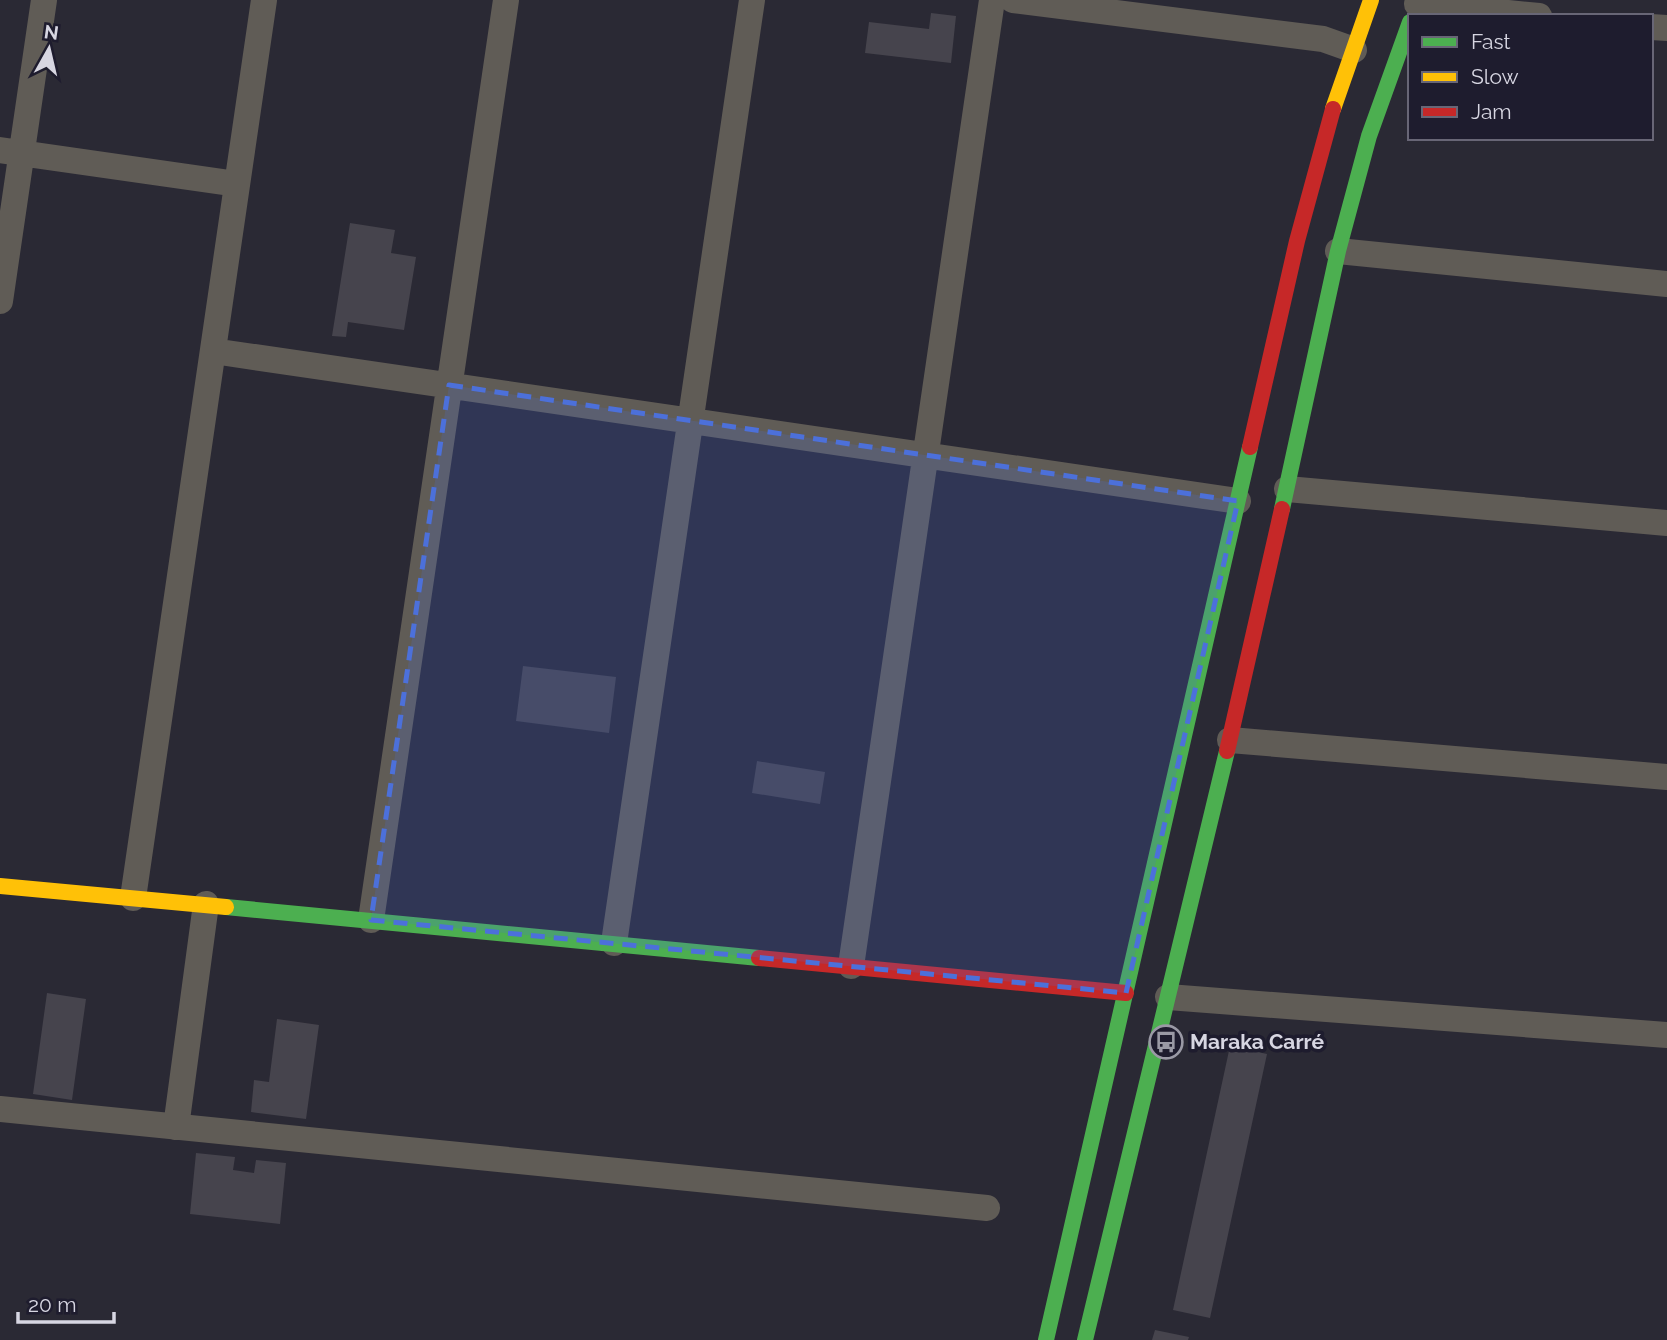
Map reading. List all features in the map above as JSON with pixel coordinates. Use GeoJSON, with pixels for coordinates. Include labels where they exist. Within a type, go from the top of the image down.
{"type":"FeatureCollection","features":[{"type":"Feature","properties":{"kind":"main road"},"geometry":{"type":"LineString","coordinates":[[1046,1340],[1300,228],[1328,122],[1371,0]]}},
{"type":"Feature","properties":{"kind":"main road"},"geometry":{"type":"LineString","coordinates":[[1086,1340],[1230,740],[1338,251],[1369,136],[1408,27]]}},
{"type":"Feature","properties":{"kind":"main road"},"geometry":{"type":"LineString","coordinates":[[0,886],[1126,993]]}},
{"type":"Feature","properties":{"kind":"street"},"geometry":{"type":"LineString","coordinates":[[0,301],[11,151],[44,0]]}},
{"type":"Feature","properties":{"kind":"street"},"geometry":{"type":"LineString","coordinates":[[133,898],[264,0]]}},
{"type":"Feature","properties":{"kind":"street"},"geometry":{"type":"LineString","coordinates":[[371,920],[506,0]]}},
{"type":"Feature","properties":{"kind":"street"},"geometry":{"type":"LineString","coordinates":[[614,943],[752,0]]}},
{"type":"Feature","properties":{"kind":"street"},"geometry":{"type":"LineString","coordinates":[[851,965],[992,0]]}},
{"type":"Feature","properties":{"kind":"street"},"geometry":{"type":"LineString","coordinates":[[1022,1],[1323,38],[1354,50]]}},
{"type":"Feature","properties":{"kind":"street"},"geometry":{"type":"LineString","coordinates":[[1414,10],[1497,14]]}},
{"type":"Feature","properties":{"kind":"street"},"geometry":{"type":"LineString","coordinates":[[11,151],[237,184]]}},
{"type":"Feature","properties":{"kind":"street"},"geometry":{"type":"LineString","coordinates":[[1338,251],[1667,284]]}},
{"type":"Feature","properties":{"kind":"street"},"geometry":{"type":"LineString","coordinates":[[213,351],[1238,501]]}},
{"type":"Feature","properties":{"kind":"street"},"geometry":{"type":"LineString","coordinates":[[1287,489],[1667,523]]}},
{"type":"Feature","properties":{"kind":"street"},"geometry":{"type":"LineString","coordinates":[[1230,740],[1667,777]]}},
{"type":"Feature","properties":{"kind":"street"},"geometry":{"type":"LineString","coordinates":[[176,1127],[205,904]]}},
{"type":"Feature","properties":{"kind":"street"},"geometry":{"type":"LineString","coordinates":[[1168,996],[1667,1035]]}},
{"type":"Feature","properties":{"kind":"street"},"geometry":{"type":"LineString","coordinates":[[0,1110],[987,1209]]}},
{"type":"Feature","properties":{"kind":"highlighted area"},"geometry":{"type":"Polygon","coordinates":[[[449,385],[1238,501],[1126,993],[371,920],[449,385]]]}},
{"type":"Feature","properties":{"kind":"building"},"geometry":{"type":"Polygon","coordinates":[[[931,13],[956,16],[951,63],[865,53],[869,22],[929,29],[931,13]]]}},
{"type":"Feature","properties":{"kind":"building"},"geometry":{"type":"Polygon","coordinates":[[[350,223],[395,230],[391,253],[416,257],[404,330],[348,322],[346,337],[332,336],[350,223]]]}},
{"type":"Feature","properties":{"kind":"building"},"geometry":{"type":"Polygon","coordinates":[[[523,666],[616,677],[609,733],[516,721],[523,666]]]}},
{"type":"Feature","properties":{"kind":"building"},"geometry":{"type":"Polygon","coordinates":[[[757,761],[825,772],[820,804],[752,793],[757,761]]]}},
{"type":"Feature","properties":{"kind":"building"},"geometry":{"type":"Polygon","coordinates":[[[47,993],[86,999],[72,1100],[33,1094],[47,993]]]}},
{"type":"Feature","properties":{"kind":"building"},"geometry":{"type":"Polygon","coordinates":[[[277,1019],[319,1025],[306,1119],[251,1112],[254,1080],[269,1082],[277,1019]]]}},
{"type":"Feature","properties":{"kind":"building"},"geometry":{"type":"Polygon","coordinates":[[[1230,1046],[1267,1054],[1210,1318],[1173,1310],[1230,1046]]]}},
{"type":"Feature","properties":{"kind":"building"},"geometry":{"type":"Polygon","coordinates":[[[196,1153],[235,1157],[233,1170],[254,1173],[256,1160],[286,1163],[280,1224],[190,1214],[196,1153]]]}},
{"type":"Feature","properties":{"kind":"building"},"geometry":{"type":"Polygon","coordinates":[[[1155,1330],[1189,1337],[1188,1340],[1152,1340],[1155,1330]]]}},
{"type":"Feature","properties":{"kind":"traffic: fast"},"geometry":{"type":"LineString","coordinates":[[1282,509],[1338,251],[1369,136],[1408,28]]}},
{"type":"Feature","properties":{"kind":"traffic: fast"},"geometry":{"type":"LineString","coordinates":[[1046,1340],[1250,447]]}},
{"type":"Feature","properties":{"kind":"traffic: fast"},"geometry":{"type":"LineString","coordinates":[[1085,1340],[1227,751]]}},
{"type":"Feature","properties":{"kind":"traffic: fast"},"geometry":{"type":"LineString","coordinates":[[226,907],[759,958]]}},
{"type":"Feature","properties":{"kind":"traffic: slow"},"geometry":{"type":"LineString","coordinates":[[1333,109],[1371,0]]}},
{"type":"Feature","properties":{"kind":"traffic: slow"},"geometry":{"type":"LineString","coordinates":[[0,886],[226,907]]}},
{"type":"Feature","properties":{"kind":"traffic: jam"},"geometry":{"type":"LineString","coordinates":[[1250,447],[1297,241],[1333,109]]}},
{"type":"Feature","properties":{"kind":"traffic: jam"},"geometry":{"type":"LineString","coordinates":[[1227,751],[1282,509]]}},
{"type":"Feature","properties":{"kind":"traffic: jam"},"geometry":{"type":"LineString","coordinates":[[759,958],[1126,993]]}},
{"type":"Feature","properties":{"kind":"place","name":"Maraka Carré"},"geometry":{"type":"Point","coordinates":[1166,1042]}}]}
